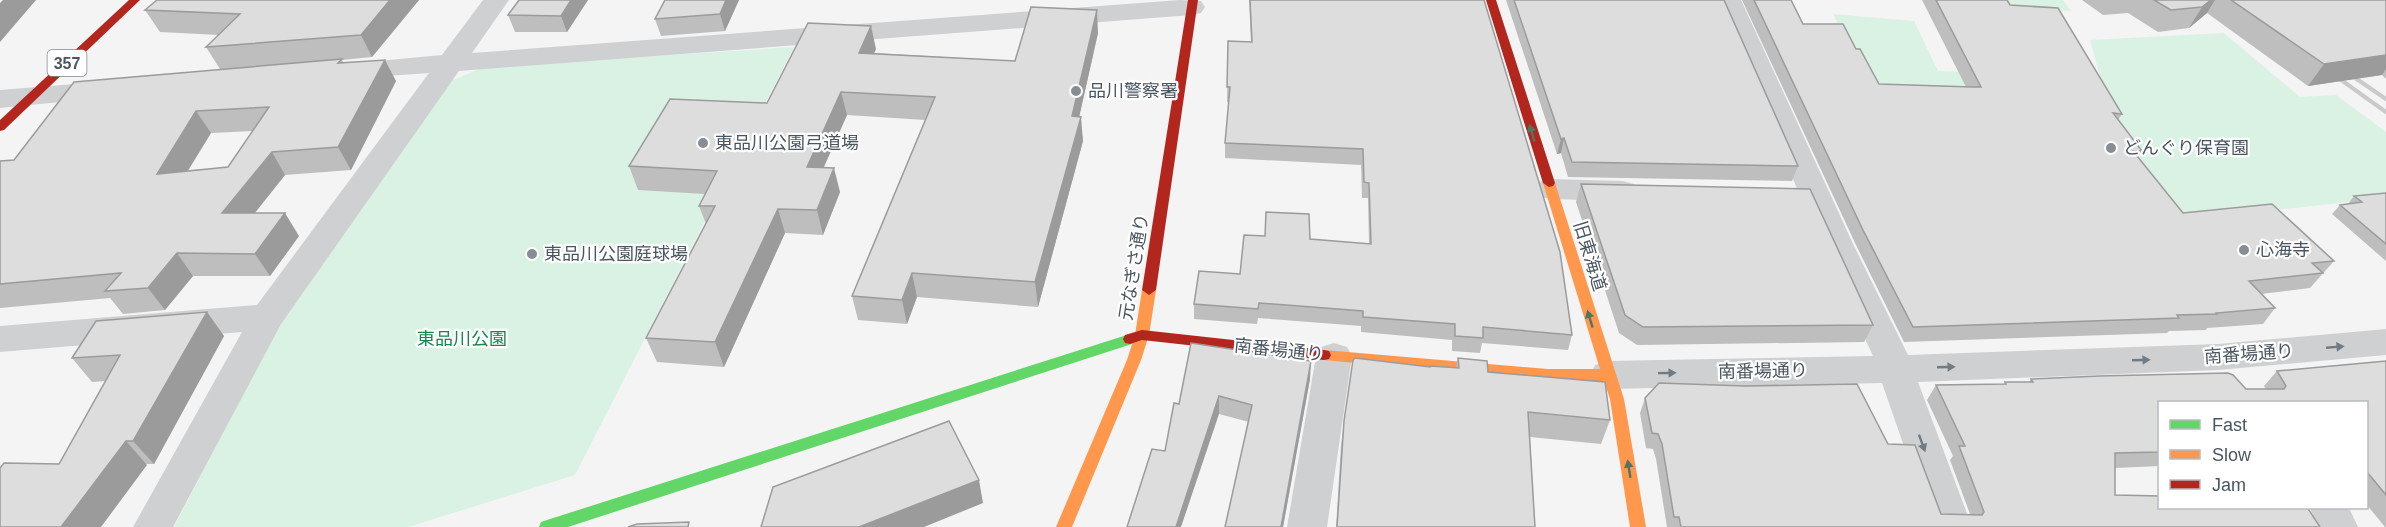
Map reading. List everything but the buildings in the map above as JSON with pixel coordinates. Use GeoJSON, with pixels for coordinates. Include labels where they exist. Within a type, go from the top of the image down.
{"type":"FeatureCollection","features":[{"type":"Feature","properties":{"kind":"main road","name":"357"},"geometry":{"type":"LineString","coordinates":[[0,127],[135,0]]}},
{"type":"Feature","properties":{"kind":"main road","name":"旧東海道"},"geometry":{"type":"LineString","coordinates":[[1491,0],[1617,399],[1638,527]]}},
{"type":"Feature","properties":{"kind":"main road","name":"元なぎさ通り"},"geometry":{"type":"LineString","coordinates":[[1064,527],[1134,360],[1142,335],[1193,3]]}},
{"type":"Feature","properties":{"kind":"main road","name":"南番場通り"},"geometry":{"type":"LineString","coordinates":[[1142,335],[1334,356],[1548,375],[1608,375]]}},
{"type":"Feature","properties":{"kind":"main road"},"geometry":{"type":"LineString","coordinates":[[547,527],[1142,335]]}},
{"type":"Feature","properties":{"kind":"street"},"geometry":{"type":"LineString","coordinates":[[153,527],[267,317],[496,0]]}},
{"type":"Feature","properties":{"kind":"street"},"geometry":{"type":"LineString","coordinates":[[1728,0],[1895,369],[1952,527]]}},
{"type":"Feature","properties":{"kind":"street"},"geometry":{"type":"LineString","coordinates":[[321,73],[1193,3]]}},
{"type":"Feature","properties":{"kind":"street"},"geometry":{"type":"LineString","coordinates":[[0,99],[135,88]]}},
{"type":"Feature","properties":{"kind":"street"},"geometry":{"type":"LineString","coordinates":[[1550,189],[1654,191]]}},
{"type":"Feature","properties":{"kind":"street"},"geometry":{"type":"LineString","coordinates":[[1780,194],[1815,194]]}},
{"type":"Feature","properties":{"kind":"street"},"geometry":{"type":"LineString","coordinates":[[0,339],[267,317]]}},
{"type":"Feature","properties":{"kind":"street","name":"南番場通り"},"geometry":{"type":"LineString","coordinates":[[1608,375],[1895,369],[2218,357],[2386,342]]}},
{"type":"Feature","properties":{"kind":"street"},"geometry":{"type":"LineString","coordinates":[[1307,527],[1334,356]]}},
{"type":"Feature","properties":{"kind":"street"},"geometry":{"type":"LineString","coordinates":[[2218,357],[2241,386]]}},
{"type":"Feature","properties":{"kind":"street"},"geometry":{"type":"LineString","coordinates":[[2331,509],[2338,527]]}},
{"type":"Feature","properties":{"kind":"green space"},"geometry":{"type":"Polygon","coordinates":[[[1999,0],[2063,0],[2071,11],[2003,7],[1999,0]]]}},
{"type":"Feature","properties":{"kind":"green space"},"geometry":{"type":"Polygon","coordinates":[[[1833,14],[1914,21],[1938,71],[2100,76],[2090,40],[2224,33],[2300,97],[2336,95],[2386,132],[2386,198],[2170,221],[1870,87],[1833,14]]]}},
{"type":"Feature","properties":{"kind":"green space","name":"東品川公園"},"geometry":{"type":"Polygon","coordinates":[[[794,47],[575,475],[408,527],[174,527],[243,393],[274,323],[446,83],[484,67],[794,47]]]}},
{"type":"Feature","properties":{"kind":"railway"},"geometry":{"type":"LineString","coordinates":[[2342,69],[2386,99]]}},
{"type":"Feature","properties":{"kind":"railway"},"geometry":{"type":"LineString","coordinates":[[2330,72],[2386,112]]}},
{"type":"Feature","properties":{"kind":"traffic: fast"},"geometry":{"type":"LineString","coordinates":[[547,527],[1130,339]]}},
{"type":"Feature","properties":{"kind":"traffic: slow"},"geometry":{"type":"LineString","coordinates":[[1549,183],[1617,399],[1638,527]]}},
{"type":"Feature","properties":{"kind":"traffic: slow"},"geometry":{"type":"LineString","coordinates":[[1064,527],[1134,360],[1142,335],[1149,290]]}},
{"type":"Feature","properties":{"kind":"traffic: slow"},"geometry":{"type":"LineString","coordinates":[[1324,355],[1548,375],[1608,375]]}},
{"type":"Feature","properties":{"kind":"traffic: jam"},"geometry":{"type":"LineString","coordinates":[[0,127],[135,0]]}},
{"type":"Feature","properties":{"kind":"traffic: jam"},"geometry":{"type":"LineString","coordinates":[[1149,290],[1193,0]]}},
{"type":"Feature","properties":{"kind":"traffic: jam"},"geometry":{"type":"LineString","coordinates":[[1491,0],[1549,183]]}},
{"type":"Feature","properties":{"kind":"traffic: jam"},"geometry":{"type":"LineString","coordinates":[[1130,339],[1142,335],[1324,355]]}},
{"type":"Feature","properties":{"kind":"place","name":"品川警察署"},"geometry":{"type":"Point","coordinates":[1076,91]}},
{"type":"Feature","properties":{"kind":"place","name":"東品川公園弓道場"},"geometry":{"type":"Point","coordinates":[703,143]}},
{"type":"Feature","properties":{"kind":"place","name":"どんぐり保育園"},"geometry":{"type":"Point","coordinates":[2111,148]}},
{"type":"Feature","properties":{"kind":"place","name":"心海寺"},"geometry":{"type":"Point","coordinates":[2244,250]}},
{"type":"Feature","properties":{"kind":"place","name":"東品川公園庭球場"},"geometry":{"type":"Point","coordinates":[532,254]}}]}
